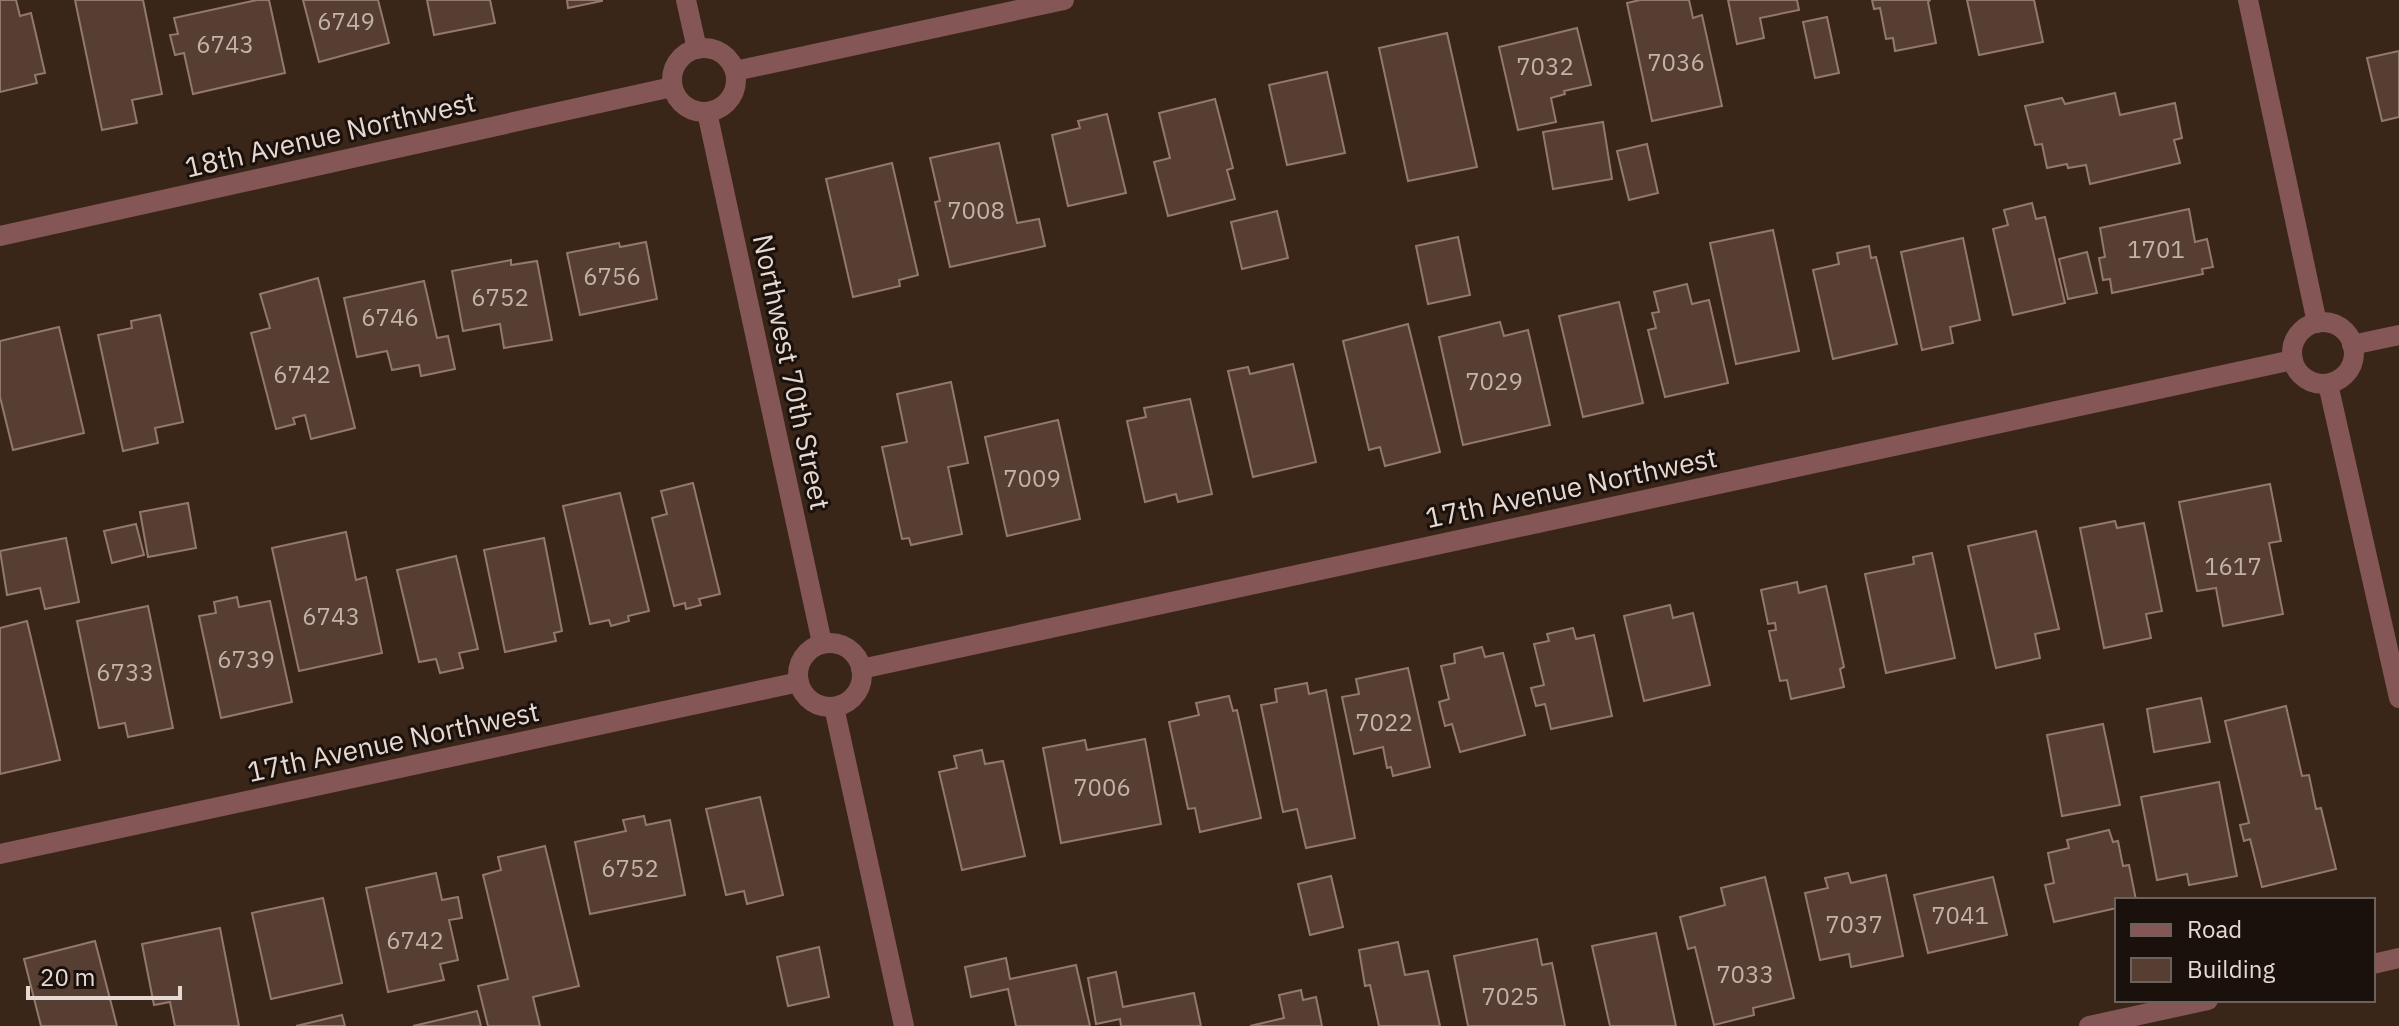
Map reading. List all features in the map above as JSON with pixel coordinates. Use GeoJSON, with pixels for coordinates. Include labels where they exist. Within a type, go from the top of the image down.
{"type":"FeatureCollection","features":[{"type":"Feature","properties":{"kind":"street"},"geometry":{"type":"LineString","coordinates":[[686,0],[697,49]]}},
{"type":"Feature","properties":{"kind":"street"},"geometry":{"type":"LineString","coordinates":[[735,71],[1064,0]]}},
{"type":"Feature","properties":{"kind":"street"},"geometry":{"type":"LineString","coordinates":[[2248,0],[2317,323]]}},
{"type":"Feature","properties":{"kind":"street"},"geometry":{"type":"LineString","coordinates":[[697,49],[714,49],[724,54],[735,71],[735,91],[730,100],[723,107],[707,112],[693,111],[684,106],[672,87],[675,65],[682,56],[697,49]]}},
{"type":"Feature","properties":{"kind":"street","name":"18th Avenue Northwest"},"geometry":{"type":"LineString","coordinates":[[0,236],[672,87]]}},
{"type":"Feature","properties":{"kind":"street","name":"Northwest 70th Street"},"geometry":{"type":"LineString","coordinates":[[707,112],[822,643]]}},
{"type":"Feature","properties":{"kind":"street"},"geometry":{"type":"LineString","coordinates":[[2317,323],[2341,328],[2352,345],[2354,355],[2351,366],[2346,374],[2328,384],[2307,380],[2293,360],[2297,336],[2303,329],[2317,323]]}},
{"type":"Feature","properties":{"kind":"street"},"geometry":{"type":"LineString","coordinates":[[2352,345],[2399,335]]}},
{"type":"Feature","properties":{"kind":"street","name":"17th Avenue Northwest"},"geometry":{"type":"LineString","coordinates":[[861,669],[2293,360]]}},
{"type":"Feature","properties":{"kind":"street"},"geometry":{"type":"LineString","coordinates":[[2328,384],[2399,698]]}},
{"type":"Feature","properties":{"kind":"street"},"geometry":{"type":"LineString","coordinates":[[822,643],[839,643],[848,647],[856,655],[861,669],[863,676],[854,697],[846,704],[834,707],[813,703],[805,696],[799,682],[803,657],[809,649],[822,643]]}},
{"type":"Feature","properties":{"kind":"street","name":"17th Avenue Northwest"},"geometry":{"type":"LineString","coordinates":[[0,854],[799,682]]}},
{"type":"Feature","properties":{"kind":"street"},"geometry":{"type":"LineString","coordinates":[[834,707],[904,1026]]}},
{"type":"Feature","properties":{"kind":"street"},"geometry":{"type":"LineString","coordinates":[[2375,964],[2399,958]]}},
{"type":"Feature","properties":{"kind":"street"},"geometry":{"type":"LineString","coordinates":[[2089,1026],[2199,1002]]}},
{"type":"Feature","properties":{"kind":"building"},"geometry":{"type":"Polygon","coordinates":[[[0,0],[16,0],[20,16],[31,13],[45,73],[35,75],[37,83],[0,92],[0,0]]]}},
{"type":"Feature","properties":{"kind":"building"},"geometry":{"type":"Polygon","coordinates":[[[75,0],[143,0],[162,94],[132,100],[137,123],[102,130],[75,0]]]}},
{"type":"Feature","properties":{"kind":"building"},"geometry":{"type":"Polygon","coordinates":[[[269,0],[285,73],[193,94],[184,53],[175,55],[170,35],[178,34],[174,18],[269,0]]]}},
{"type":"Feature","properties":{"kind":"building"},"geometry":{"type":"Polygon","coordinates":[[[303,0],[378,0],[389,43],[319,62],[303,0]]]}},
{"type":"Feature","properties":{"kind":"building"},"geometry":{"type":"Polygon","coordinates":[[[427,0],[490,0],[495,23],[434,35],[427,0]]]}},
{"type":"Feature","properties":{"kind":"building"},"geometry":{"type":"Polygon","coordinates":[[[567,0],[602,0],[602,1],[568,8],[567,0]]]}},
{"type":"Feature","properties":{"kind":"building"},"geometry":{"type":"Polygon","coordinates":[[[1689,0],[1693,18],[1702,15],[1722,106],[1652,121],[1627,3],[1689,0]]]}},
{"type":"Feature","properties":{"kind":"building"},"geometry":{"type":"Polygon","coordinates":[[[1728,0],[1797,0],[1799,10],[1760,18],[1764,38],[1737,44],[1728,0]]]}},
{"type":"Feature","properties":{"kind":"building"},"geometry":{"type":"Polygon","coordinates":[[[1872,0],[1930,0],[1936,43],[1895,51],[1893,38],[1886,39],[1880,8],[1874,9],[1872,0]]]}},
{"type":"Feature","properties":{"kind":"building"},"geometry":{"type":"Polygon","coordinates":[[[1967,0],[2034,0],[2043,42],[1979,55],[1967,0]]]}},
{"type":"Feature","properties":{"kind":"building"},"geometry":{"type":"Polygon","coordinates":[[[1827,17],[1839,73],[1815,78],[1803,22],[1827,17]]]}},
{"type":"Feature","properties":{"kind":"building"},"geometry":{"type":"Polygon","coordinates":[[[1577,28],[1591,85],[1564,91],[1565,94],[1551,98],[1556,122],[1518,130],[1499,47],[1577,28]]]}},
{"type":"Feature","properties":{"kind":"building"},"geometry":{"type":"Polygon","coordinates":[[[1447,33],[1477,167],[1408,181],[1379,48],[1447,33]]]}},
{"type":"Feature","properties":{"kind":"building"},"geometry":{"type":"Polygon","coordinates":[[[2399,51],[2399,117],[2382,121],[2367,58],[2399,51]]]}},
{"type":"Feature","properties":{"kind":"building"},"geometry":{"type":"Polygon","coordinates":[[[1327,72],[1345,153],[1287,165],[1269,85],[1327,72]]]}},
{"type":"Feature","properties":{"kind":"building"},"geometry":{"type":"Polygon","coordinates":[[[2115,93],[2120,115],[2175,103],[2182,138],[2174,140],[2180,163],[2090,184],[2086,165],[2068,168],[2067,164],[2047,168],[2042,144],[2035,145],[2025,106],[2062,98],[2065,104],[2115,93]]]}},
{"type":"Feature","properties":{"kind":"building"},"geometry":{"type":"Polygon","coordinates":[[[1215,99],[1233,168],[1227,170],[1235,199],[1168,216],[1154,162],[1170,158],[1159,113],[1215,99]]]}},
{"type":"Feature","properties":{"kind":"building"},"geometry":{"type":"Polygon","coordinates":[[[1107,114],[1126,193],[1068,206],[1052,135],[1080,128],[1078,121],[1107,114]]]}},
{"type":"Feature","properties":{"kind":"building"},"geometry":{"type":"Polygon","coordinates":[[[1603,122],[1612,179],[1553,189],[1543,132],[1603,122]]]}},
{"type":"Feature","properties":{"kind":"building"},"geometry":{"type":"Polygon","coordinates":[[[999,143],[1017,223],[1039,219],[1045,246],[950,267],[935,202],[940,201],[930,158],[999,143]]]}},
{"type":"Feature","properties":{"kind":"building"},"geometry":{"type":"Polygon","coordinates":[[[1647,144],[1658,193],[1629,200],[1617,151],[1647,144]]]}},
{"type":"Feature","properties":{"kind":"building"},"geometry":{"type":"Polygon","coordinates":[[[892,163],[918,275],[899,280],[900,286],[853,297],[826,179],[892,163]]]}},
{"type":"Feature","properties":{"kind":"building"},"geometry":{"type":"Polygon","coordinates":[[[2032,203],[2036,219],[2045,217],[2065,303],[2013,315],[1993,229],[2008,225],[2004,210],[2032,203]]]}},
{"type":"Feature","properties":{"kind":"building"},"geometry":{"type":"Polygon","coordinates":[[[2189,209],[2195,242],[2207,239],[2213,267],[2202,269],[2203,274],[2112,293],[2110,279],[2103,280],[2099,258],[2105,257],[2100,228],[2189,209]]]}},
{"type":"Feature","properties":{"kind":"building"},"geometry":{"type":"Polygon","coordinates":[[[1277,211],[1288,258],[1242,269],[1231,222],[1277,211]]]}},
{"type":"Feature","properties":{"kind":"building"},"geometry":{"type":"Polygon","coordinates":[[[1773,230],[1799,351],[1736,364],[1710,243],[1773,230]]]}},
{"type":"Feature","properties":{"kind":"building"},"geometry":{"type":"Polygon","coordinates":[[[1458,237],[1470,295],[1428,304],[1416,246],[1458,237]]]}},
{"type":"Feature","properties":{"kind":"building"},"geometry":{"type":"Polygon","coordinates":[[[1963,238],[1980,320],[1950,327],[1953,343],[1922,350],[1901,252],[1963,238]]]}},
{"type":"Feature","properties":{"kind":"building"},"geometry":{"type":"Polygon","coordinates":[[[646,242],[657,299],[580,315],[567,253],[619,243],[620,247],[646,242]]]}},
{"type":"Feature","properties":{"kind":"building"},"geometry":{"type":"Polygon","coordinates":[[[1869,246],[1871,258],[1876,257],[1897,344],[1833,359],[1813,270],[1839,264],[1837,253],[1869,246]]]}},
{"type":"Feature","properties":{"kind":"building"},"geometry":{"type":"Polygon","coordinates":[[[2087,252],[2097,293],[2068,299],[2059,259],[2087,252]]]}},
{"type":"Feature","properties":{"kind":"building"},"geometry":{"type":"Polygon","coordinates":[[[511,260],[511,265],[537,261],[552,340],[504,348],[500,324],[463,331],[452,271],[511,260]]]}},
{"type":"Feature","properties":{"kind":"building"},"geometry":{"type":"Polygon","coordinates":[[[318,278],[355,428],[311,439],[305,415],[293,418],[295,424],[276,429],[251,333],[270,328],[260,294],[318,278]]]}},
{"type":"Feature","properties":{"kind":"building"},"geometry":{"type":"Polygon","coordinates":[[[424,281],[437,338],[448,336],[455,369],[421,376],[419,365],[392,370],[387,351],[357,357],[344,298],[424,281]]]}},
{"type":"Feature","properties":{"kind":"building"},"geometry":{"type":"Polygon","coordinates":[[[1687,284],[1692,304],[1709,300],[1728,383],[1665,397],[1648,330],[1656,328],[1652,313],[1659,312],[1654,292],[1687,284]]]}},
{"type":"Feature","properties":{"kind":"building"},"geometry":{"type":"Polygon","coordinates":[[[1619,302],[1643,403],[1583,417],[1559,316],[1619,302]]]}},
{"type":"Feature","properties":{"kind":"building"},"geometry":{"type":"Polygon","coordinates":[[[160,315],[183,422],[155,428],[158,443],[123,451],[98,335],[132,328],[131,321],[160,315]]]}},
{"type":"Feature","properties":{"kind":"building"},"geometry":{"type":"Polygon","coordinates":[[[1500,322],[1504,336],[1528,330],[1550,425],[1463,445],[1439,337],[1500,322]]]}},
{"type":"Feature","properties":{"kind":"building"},"geometry":{"type":"Polygon","coordinates":[[[1408,324],[1440,452],[1385,466],[1380,447],[1369,450],[1343,341],[1408,324]]]}},
{"type":"Feature","properties":{"kind":"building"},"geometry":{"type":"Polygon","coordinates":[[[59,327],[84,433],[13,450],[0,397],[0,341],[59,327]]]}},
{"type":"Feature","properties":{"kind":"building"},"geometry":{"type":"Polygon","coordinates":[[[1293,364],[1316,462],[1253,477],[1228,371],[1248,367],[1250,374],[1293,364]]]}},
{"type":"Feature","properties":{"kind":"building"},"geometry":{"type":"Polygon","coordinates":[[[951,382],[968,463],[948,467],[962,534],[911,545],[909,538],[902,539],[882,447],[907,442],[897,394],[951,382]]]}},
{"type":"Feature","properties":{"kind":"building"},"geometry":{"type":"Polygon","coordinates":[[[1190,399],[1212,494],[1178,502],[1176,494],[1145,502],[1127,421],[1146,417],[1144,408],[1190,399]]]}},
{"type":"Feature","properties":{"kind":"building"},"geometry":{"type":"Polygon","coordinates":[[[1058,420],[1080,519],[1007,536],[985,437],[1058,420]]]}},
{"type":"Feature","properties":{"kind":"building"},"geometry":{"type":"Polygon","coordinates":[[[693,483],[720,594],[699,599],[701,605],[686,609],[685,603],[674,606],[652,518],[667,514],[661,491],[693,483]]]}},
{"type":"Feature","properties":{"kind":"building"},"geometry":{"type":"Polygon","coordinates":[[[2270,484],[2281,541],[2269,543],[2283,614],[2223,626],[2216,588],[2197,591],[2179,502],[2270,484]]]}},
{"type":"Feature","properties":{"kind":"building"},"geometry":{"type":"Polygon","coordinates":[[[620,493],[649,611],[628,616],[629,621],[611,626],[609,620],[590,624],[563,506],[620,493]]]}},
{"type":"Feature","properties":{"kind":"building"},"geometry":{"type":"Polygon","coordinates":[[[188,503],[196,548],[148,557],[140,512],[188,503]]]}},
{"type":"Feature","properties":{"kind":"building"},"geometry":{"type":"Polygon","coordinates":[[[2115,521],[2117,528],[2144,523],[2162,611],[2146,614],[2151,638],[2104,648],[2080,528],[2115,521]]]}},
{"type":"Feature","properties":{"kind":"building"},"geometry":{"type":"Polygon","coordinates":[[[136,524],[144,555],[112,563],[104,531],[136,524]]]}},
{"type":"Feature","properties":{"kind":"building"},"geometry":{"type":"Polygon","coordinates":[[[2036,531],[2059,629],[2035,634],[2040,658],[1996,668],[1968,546],[2036,531]]]}},
{"type":"Feature","properties":{"kind":"building"},"geometry":{"type":"Polygon","coordinates":[[[346,532],[356,580],[366,577],[382,653],[299,671],[272,548],[346,532]]]}},
{"type":"Feature","properties":{"kind":"building"},"geometry":{"type":"Polygon","coordinates":[[[66,538],[79,602],[45,609],[40,588],[7,595],[0,551],[66,538]]]}},
{"type":"Feature","properties":{"kind":"building"},"geometry":{"type":"Polygon","coordinates":[[[544,538],[562,631],[554,633],[556,641],[505,652],[484,550],[544,538]]]}},
{"type":"Feature","properties":{"kind":"building"},"geometry":{"type":"Polygon","coordinates":[[[1932,553],[1955,658],[1886,673],[1865,574],[1914,564],[1913,557],[1932,553]]]}},
{"type":"Feature","properties":{"kind":"building"},"geometry":{"type":"Polygon","coordinates":[[[456,556],[478,649],[459,653],[463,668],[440,673],[436,659],[419,662],[397,570],[456,556]]]}},
{"type":"Feature","properties":{"kind":"building"},"geometry":{"type":"Polygon","coordinates":[[[1797,582],[1799,593],[1826,586],[1844,667],[1840,669],[1844,687],[1791,699],[1787,680],[1780,681],[1769,631],[1776,630],[1775,623],[1768,624],[1761,590],[1797,582]]]}},
{"type":"Feature","properties":{"kind":"building"},"geometry":{"type":"Polygon","coordinates":[[[237,597],[239,607],[270,601],[292,702],[221,718],[199,616],[216,613],[214,602],[237,597]]]}},
{"type":"Feature","properties":{"kind":"building"},"geometry":{"type":"Polygon","coordinates":[[[1670,605],[1673,618],[1693,613],[1710,685],[1644,701],[1624,616],[1670,605]]]}},
{"type":"Feature","properties":{"kind":"building"},"geometry":{"type":"Polygon","coordinates":[[[148,606],[173,728],[128,737],[125,723],[99,728],[77,621],[148,606]]]}},
{"type":"Feature","properties":{"kind":"building"},"geometry":{"type":"Polygon","coordinates":[[[27,621],[60,760],[0,774],[0,628],[27,621]]]}},
{"type":"Feature","properties":{"kind":"building"},"geometry":{"type":"Polygon","coordinates":[[[1573,628],[1576,639],[1594,635],[1612,716],[1551,729],[1545,704],[1536,706],[1531,688],[1544,685],[1534,644],[1549,641],[1547,634],[1573,628]]]}},
{"type":"Feature","properties":{"kind":"building"},"geometry":{"type":"Polygon","coordinates":[[[1482,647],[1485,657],[1503,653],[1525,735],[1460,752],[1452,724],[1445,726],[1439,702],[1449,699],[1441,666],[1455,663],[1454,654],[1482,647]]]}},
{"type":"Feature","properties":{"kind":"building"},"geometry":{"type":"Polygon","coordinates":[[[1408,668],[1430,767],[1393,776],[1391,767],[1387,768],[1383,747],[1354,754],[1342,697],[1359,694],[1356,679],[1408,668]]]}},
{"type":"Feature","properties":{"kind":"building"},"geometry":{"type":"Polygon","coordinates":[[[1307,683],[1309,694],[1326,690],[1355,838],[1306,848],[1297,809],[1283,812],[1261,705],[1277,702],[1275,689],[1307,683]]]}},
{"type":"Feature","properties":{"kind":"building"},"geometry":{"type":"Polygon","coordinates":[[[1229,696],[1233,711],[1237,710],[1261,818],[1200,832],[1195,808],[1188,809],[1169,722],[1199,715],[1196,703],[1229,696]]]}},
{"type":"Feature","properties":{"kind":"building"},"geometry":{"type":"Polygon","coordinates":[[[2201,698],[2210,742],[2154,752],[2147,709],[2201,698]]]}},
{"type":"Feature","properties":{"kind":"building"},"geometry":{"type":"Polygon","coordinates":[[[2286,706],[2302,776],[2309,775],[2316,809],[2321,808],[2336,869],[2262,887],[2250,839],[2244,841],[2240,825],[2249,823],[2225,721],[2286,706]]]}},
{"type":"Feature","properties":{"kind":"building"},"geometry":{"type":"Polygon","coordinates":[[[2103,724],[2120,805],[2062,816],[2047,735],[2103,724]]]}},
{"type":"Feature","properties":{"kind":"building"},"geometry":{"type":"Polygon","coordinates":[[[1145,739],[1161,824],[1061,843],[1043,748],[1085,740],[1087,750],[1145,739]]]}},
{"type":"Feature","properties":{"kind":"building"},"geometry":{"type":"Polygon","coordinates":[[[982,750],[985,764],[1003,761],[1025,856],[962,870],[939,772],[957,768],[954,756],[982,750]]]}},
{"type":"Feature","properties":{"kind":"building"},"geometry":{"type":"Polygon","coordinates":[[[2219,782],[2237,876],[2189,885],[2187,874],[2157,880],[2141,797],[2219,782]]]}},
{"type":"Feature","properties":{"kind":"building"},"geometry":{"type":"Polygon","coordinates":[[[760,797],[783,895],[747,904],[744,891],[726,895],[706,809],[760,797]]]}},
{"type":"Feature","properties":{"kind":"building"},"geometry":{"type":"Polygon","coordinates":[[[644,816],[646,825],[670,820],[685,895],[590,914],[575,842],[626,831],[623,820],[644,816]]]}},
{"type":"Feature","properties":{"kind":"building"},"geometry":{"type":"Polygon","coordinates":[[[2109,830],[2113,842],[2118,841],[2123,866],[2129,865],[2136,898],[2115,898],[2115,908],[2054,922],[2045,885],[2054,883],[2048,853],[2069,848],[2067,840],[2109,830]]]}},
{"type":"Feature","properties":{"kind":"building"},"geometry":{"type":"Polygon","coordinates":[[[545,846],[579,986],[533,997],[540,1026],[488,1026],[478,986],[508,979],[483,875],[501,870],[498,857],[545,846]]]}},
{"type":"Feature","properties":{"kind":"building"},"geometry":{"type":"Polygon","coordinates":[[[436,873],[442,900],[458,897],[462,918],[449,920],[458,960],[440,964],[444,980],[388,992],[366,888],[436,873]]]}},
{"type":"Feature","properties":{"kind":"building"},"geometry":{"type":"Polygon","coordinates":[[[1848,873],[1851,883],[1886,875],[1903,956],[1851,967],[1849,954],[1820,960],[1805,893],[1828,888],[1825,878],[1848,873]]]}},
{"type":"Feature","properties":{"kind":"building"},"geometry":{"type":"Polygon","coordinates":[[[1331,876],[1343,927],[1310,935],[1298,884],[1331,876]]]}},
{"type":"Feature","properties":{"kind":"building"},"geometry":{"type":"Polygon","coordinates":[[[1765,877],[1794,998],[1753,1008],[1754,1015],[1714,1025],[1695,947],[1688,949],[1680,917],[1725,905],[1721,888],[1765,877]]]}},
{"type":"Feature","properties":{"kind":"building"},"geometry":{"type":"Polygon","coordinates":[[[1993,877],[2007,935],[1928,953],[1914,895],[1993,877]]]}},
{"type":"Feature","properties":{"kind":"building"},"geometry":{"type":"Polygon","coordinates":[[[323,898],[342,983],[271,999],[252,913],[323,898]]]}},
{"type":"Feature","properties":{"kind":"building"},"geometry":{"type":"Polygon","coordinates":[[[220,928],[239,1026],[175,1026],[170,1002],[154,1005],[142,944],[220,928]]]}},
{"type":"Feature","properties":{"kind":"building"},"geometry":{"type":"Polygon","coordinates":[[[1656,933],[1676,1026],[1610,1026],[1592,946],[1656,933]]]}},
{"type":"Feature","properties":{"kind":"building"},"geometry":{"type":"Polygon","coordinates":[[[1537,939],[1542,965],[1552,963],[1565,1026],[1468,1026],[1454,956],[1537,939]]]}},
{"type":"Feature","properties":{"kind":"building"},"geometry":{"type":"Polygon","coordinates":[[[95,941],[117,1026],[41,1026],[24,959],[95,941]]]}},
{"type":"Feature","properties":{"kind":"building"},"geometry":{"type":"Polygon","coordinates":[[[1398,942],[1405,975],[1428,971],[1440,1026],[1379,1026],[1370,985],[1365,986],[1359,950],[1398,942]]]}},
{"type":"Feature","properties":{"kind":"building"},"geometry":{"type":"Polygon","coordinates":[[[819,947],[829,997],[788,1006],[777,957],[819,947]]]}},
{"type":"Feature","properties":{"kind":"building"},"geometry":{"type":"Polygon","coordinates":[[[1006,958],[1010,979],[1076,965],[1090,1026],[1016,1026],[1008,989],[971,997],[965,967],[1006,958]]]}},
{"type":"Feature","properties":{"kind":"building"},"geometry":{"type":"Polygon","coordinates":[[[1116,972],[1123,1007],[1194,993],[1201,1026],[1121,1026],[1120,1019],[1096,1024],[1088,978],[1116,972]]]}},
{"type":"Feature","properties":{"kind":"building"},"geometry":{"type":"Polygon","coordinates":[[[1301,990],[1303,1000],[1316,997],[1322,1026],[1250,1026],[1284,1018],[1279,995],[1301,990]]]}},
{"type":"Feature","properties":{"kind":"building"},"geometry":{"type":"Polygon","coordinates":[[[477,1011],[481,1026],[413,1026],[477,1011]]]}},
{"type":"Feature","properties":{"kind":"building"},"geometry":{"type":"Polygon","coordinates":[[[342,1015],[345,1026],[296,1026],[342,1015]]]}}]}
